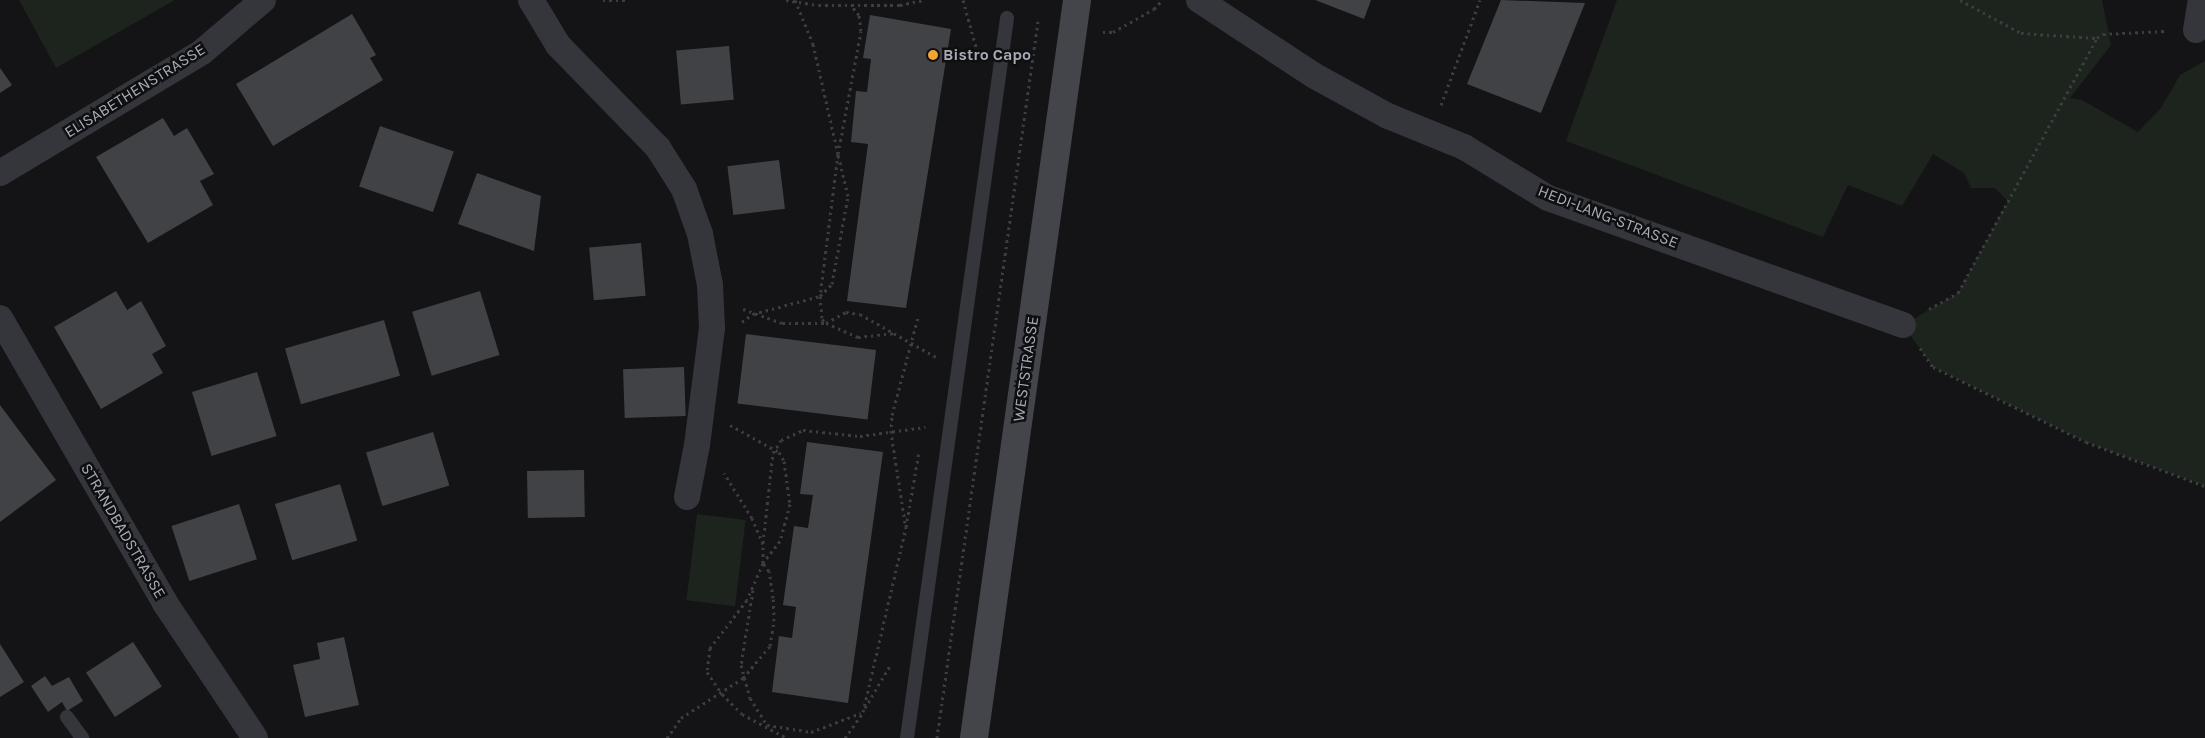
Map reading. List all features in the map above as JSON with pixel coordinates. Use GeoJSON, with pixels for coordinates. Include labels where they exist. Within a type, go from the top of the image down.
{"type":"FeatureCollection","features":[{"type":"Feature","properties":{"kind":"street","name":"ELISABETHENSTRASSE"},"geometry":{"type":"LineString","coordinates":[[0,173],[202,52],[263,0]]}},
{"type":"Feature","properties":{"kind":"street"},"geometry":{"type":"LineString","coordinates":[[531,0],[558,45],[640,126],[674,171],[700,234],[711,293],[709,362],[697,445],[687,497]]}},
{"type":"Feature","properties":{"kind":"street","name":"WESTSTRASSE"},"geometry":{"type":"LineString","coordinates":[[974,738],[1077,0]]}},
{"type":"Feature","properties":{"kind":"street","name":"HEDI-LANG-STRASSE"},"geometry":{"type":"LineString","coordinates":[[1199,0],[1313,76],[1388,116],[1464,147],[1548,198],[1904,325]]}},
{"type":"Feature","properties":{"kind":"street"},"geometry":{"type":"LineString","coordinates":[[2196,30],[2201,0]]}},
{"type":"Feature","properties":{"kind":"street","name":"STRANDBADSTRASSE"},"geometry":{"type":"LineString","coordinates":[[0,318],[164,602],[255,738]]}},
{"type":"Feature","properties":{"kind":"lane"},"geometry":{"type":"LineString","coordinates":[[907,738],[1007,18]]}},
{"type":"Feature","properties":{"kind":"lane"},"geometry":{"type":"LineString","coordinates":[[67,717],[82,738]]}},
{"type":"Feature","properties":{"kind":"path"},"geometry":{"type":"LineString","coordinates":[[603,0],[629,0]]}},
{"type":"Feature","properties":{"kind":"path"},"geometry":{"type":"LineString","coordinates":[[786,0],[851,5],[900,5],[924,0]]}},
{"type":"Feature","properties":{"kind":"path"},"geometry":{"type":"LineString","coordinates":[[1440,107],[1480,0]]}},
{"type":"Feature","properties":{"kind":"path"},"geometry":{"type":"LineString","coordinates":[[1960,0],[2021,33],[2097,38],[2108,34],[2196,30]]}},
{"type":"Feature","properties":{"kind":"path"},"geometry":{"type":"LineString","coordinates":[[738,326],[753,314],[820,296],[832,284],[848,196],[813,44],[796,1]]}},
{"type":"Feature","properties":{"kind":"path"},"geometry":{"type":"LineString","coordinates":[[851,5],[859,14],[861,32],[838,154],[820,296],[822,319],[826,323],[858,337],[896,333]]}},
{"type":"Feature","properties":{"kind":"path"},"geometry":{"type":"LineString","coordinates":[[937,738],[1038,21]]}},
{"type":"Feature","properties":{"kind":"path"},"geometry":{"type":"LineString","coordinates":[[2097,38],[1958,293],[1904,325],[1933,367],[2086,442],[2205,486]]}},
{"type":"Feature","properties":{"kind":"path"},"geometry":{"type":"LineString","coordinates":[[1434,104],[1448,111]]}},
{"type":"Feature","properties":{"kind":"path"},"geometry":{"type":"LineString","coordinates":[[711,293],[753,314],[782,323],[826,323],[846,312],[860,314],[939,358],[937,367]]}},
{"type":"Feature","properties":{"kind":"path"},"geometry":{"type":"LineString","coordinates":[[909,544],[891,433],[892,415],[918,317]]}},
{"type":"Feature","properties":{"kind":"path"},"geometry":{"type":"LineString","coordinates":[[725,418],[729,424],[775,448],[784,461],[790,504],[780,541],[763,563],[753,590],[710,648],[707,672],[722,694],[742,714],[767,725],[787,738]]}},
{"type":"Feature","properties":{"kind":"path"},"geometry":{"type":"LineString","coordinates":[[922,436],[926,418]]}},
{"type":"Feature","properties":{"kind":"path"},"geometry":{"type":"LineString","coordinates":[[666,738],[681,718],[722,694],[743,678],[770,646],[773,631],[769,571],[763,563],[763,544],[775,448],[791,434],[803,430],[860,436],[950,423]]}},
{"type":"Feature","properties":{"kind":"path"},"geometry":{"type":"LineString","coordinates":[[697,445],[706,448],[731,484],[752,518],[763,544]]}},
{"type":"Feature","properties":{"kind":"path"},"geometry":{"type":"LineString","coordinates":[[863,712],[906,527],[920,445]]}},
{"type":"Feature","properties":{"kind":"path"},"geometry":{"type":"LineString","coordinates":[[753,590],[753,604],[741,653],[743,678],[757,711],[767,725],[811,732],[863,712]]}},
{"type":"Feature","properties":{"kind":"path"},"geometry":{"type":"LineString","coordinates":[[845,738],[863,712],[892,661]]}},
{"type":"Feature","properties":{"kind":"shaded area"},"geometry":{"type":"Polygon","coordinates":[[[19,0],[175,0],[56,68],[19,0]]]}},
{"type":"Feature","properties":{"kind":"shaded area"},"geometry":{"type":"Polygon","coordinates":[[[1617,0],[2102,0],[2111,45],[2070,98],[2082,100],[2138,132],[2161,108],[2180,75],[2205,61],[2205,486],[2086,442],[1933,367],[1903,325],[1958,293],[2008,201],[1995,188],[1971,188],[1964,173],[1933,154],[1902,206],[1848,185],[1823,237],[1566,141],[1617,0]]]}},
{"type":"Feature","properties":{"kind":"shaded area"},"geometry":{"type":"Polygon","coordinates":[[[697,514],[746,520],[735,606],[686,600],[697,514]]]}},
{"type":"Feature","properties":{"kind":"building"},"geometry":{"type":"Polygon","coordinates":[[[1315,0],[1371,0],[1364,19],[1315,0]]]}},
{"type":"Feature","properties":{"kind":"building"},"geometry":{"type":"Polygon","coordinates":[[[1501,0],[1585,3],[1541,113],[1467,84],[1501,0]]]}},
{"type":"Feature","properties":{"kind":"building"},"geometry":{"type":"Polygon","coordinates":[[[352,14],[376,55],[370,58],[383,80],[273,146],[236,84],[352,14]]]}},
{"type":"Feature","properties":{"kind":"building"},"geometry":{"type":"Polygon","coordinates":[[[870,15],[951,29],[906,308],[847,301],[868,144],[851,142],[856,91],[867,92],[871,59],[863,58],[870,15]]]}},
{"type":"Feature","properties":{"kind":"building"},"geometry":{"type":"Polygon","coordinates":[[[729,46],[734,100],[681,104],[676,51],[729,46]]]}},
{"type":"Feature","properties":{"kind":"building"},"geometry":{"type":"Polygon","coordinates":[[[0,68],[12,85],[0,93],[0,68]]]}},
{"type":"Feature","properties":{"kind":"building"},"geometry":{"type":"Polygon","coordinates":[[[163,118],[174,136],[187,128],[214,174],[200,181],[213,205],[148,243],[96,157],[163,118]]]}},
{"type":"Feature","properties":{"kind":"building"},"geometry":{"type":"Polygon","coordinates":[[[380,126],[454,151],[433,212],[359,187],[380,126]]]}},
{"type":"Feature","properties":{"kind":"building"},"geometry":{"type":"Polygon","coordinates":[[[779,160],[785,209],[733,215],[727,166],[779,160]]]}},
{"type":"Feature","properties":{"kind":"building"},"geometry":{"type":"Polygon","coordinates":[[[477,173],[541,196],[534,251],[458,224],[477,173]]]}},
{"type":"Feature","properties":{"kind":"building"},"geometry":{"type":"Polygon","coordinates":[[[641,243],[646,296],[594,300],[589,248],[641,243]]]}},
{"type":"Feature","properties":{"kind":"building"},"geometry":{"type":"Polygon","coordinates":[[[116,291],[127,310],[141,301],[166,346],[152,354],[163,373],[101,409],[54,327],[116,291]]]}},
{"type":"Feature","properties":{"kind":"building"},"geometry":{"type":"Polygon","coordinates":[[[480,291],[500,355],[432,376],[412,312],[480,291]]]}},
{"type":"Feature","properties":{"kind":"building"},"geometry":{"type":"Polygon","coordinates":[[[384,320],[400,376],[301,404],[285,348],[384,320]]]}},
{"type":"Feature","properties":{"kind":"building"},"geometry":{"type":"Polygon","coordinates":[[[746,334],[876,350],[867,419],[737,403],[746,334]]]}},
{"type":"Feature","properties":{"kind":"building"},"geometry":{"type":"Polygon","coordinates":[[[684,367],[686,416],[625,418],[623,369],[684,367]]]}},
{"type":"Feature","properties":{"kind":"building"},"geometry":{"type":"Polygon","coordinates":[[[257,372],[277,436],[212,456],[192,392],[257,372]]]}},
{"type":"Feature","properties":{"kind":"building"},"geometry":{"type":"Polygon","coordinates":[[[0,405],[56,480],[0,522],[0,405]]]}},
{"type":"Feature","properties":{"kind":"building"},"geometry":{"type":"Polygon","coordinates":[[[433,432],[449,486],[382,506],[366,452],[433,432]]]}},
{"type":"Feature","properties":{"kind":"building"},"geometry":{"type":"Polygon","coordinates":[[[807,442],[883,452],[848,703],[772,692],[779,636],[792,638],[796,607],[783,605],[794,526],[808,528],[813,495],[800,494],[807,442]]]}},
{"type":"Feature","properties":{"kind":"building"},"geometry":{"type":"Polygon","coordinates":[[[584,470],[585,517],[528,518],[527,471],[584,470]]]}},
{"type":"Feature","properties":{"kind":"building"},"geometry":{"type":"Polygon","coordinates":[[[340,484],[357,540],[292,560],[275,504],[340,484]]]}},
{"type":"Feature","properties":{"kind":"building"},"geometry":{"type":"Polygon","coordinates":[[[239,504],[257,559],[189,581],[171,526],[239,504]]]}},
{"type":"Feature","properties":{"kind":"building"},"geometry":{"type":"Polygon","coordinates":[[[344,637],[359,705],[305,717],[293,665],[320,659],[317,643],[344,637]]]}},
{"type":"Feature","properties":{"kind":"building"},"geometry":{"type":"Polygon","coordinates":[[[133,642],[162,686],[115,717],[86,672],[133,642]]]}},
{"type":"Feature","properties":{"kind":"building"},"geometry":{"type":"Polygon","coordinates":[[[0,644],[24,682],[0,697],[0,644]]]}},
{"type":"Feature","properties":{"kind":"building"},"geometry":{"type":"Polygon","coordinates":[[[45,676],[52,686],[69,677],[83,701],[67,711],[62,702],[48,712],[31,686],[45,676]]]}},
{"type":"Feature","properties":{"kind":"place","name":"Bistro Capo"},"geometry":{"type":"Point","coordinates":[933,55]}}]}
